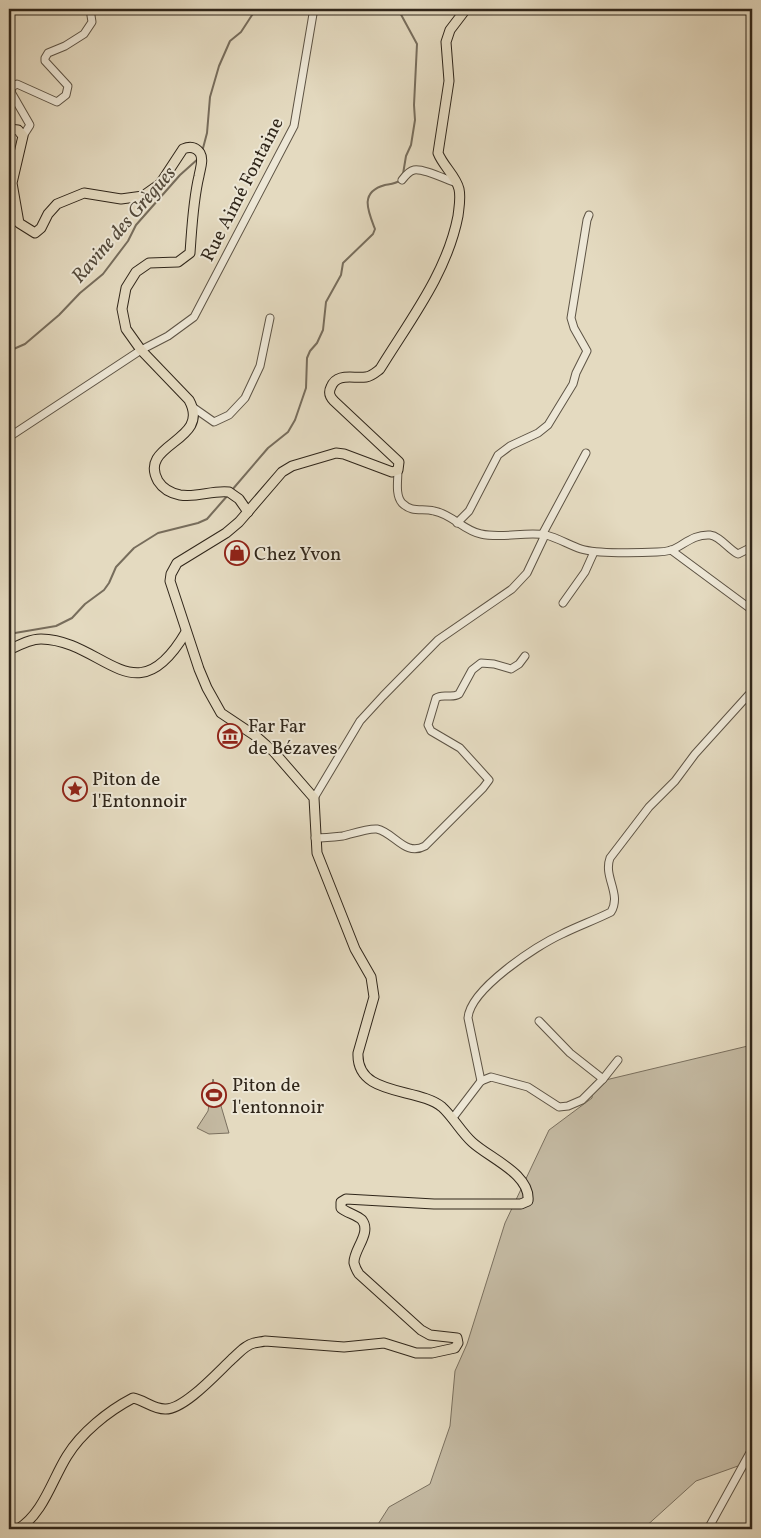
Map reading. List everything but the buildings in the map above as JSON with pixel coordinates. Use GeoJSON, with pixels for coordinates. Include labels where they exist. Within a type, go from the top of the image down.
{"type":"FeatureCollection","features":[{"type":"Feature","properties":{"kind":"main road"},"geometry":{"type":"LineString","coordinates":[[18,1529],[28,1523],[36,1512],[66,1456],[76,1443],[121,1404],[133,1398],[162,1409],[174,1408],[254,1342],[265,1341],[344,1347],[384,1343],[416,1353],[449,1351],[456,1348],[457,1338],[430,1335],[421,1330],[359,1274],[354,1264],[354,1257],[364,1233],[364,1226],[361,1220],[341,1208],[342,1202],[346,1199],[453,1205],[521,1204],[528,1201],[527,1190],[522,1183],[504,1164],[472,1142],[441,1106],[380,1085],[362,1073],[358,1063],[358,1053],[374,997],[374,988],[371,978],[355,948],[317,853],[314,798],[280,758],[257,737],[221,713],[207,688],[186,632],[170,581],[174,568],[183,559],[226,533],[282,472],[292,466],[336,454],[344,454],[392,472],[398,470],[399,462],[329,396],[329,390],[333,383],[340,378],[346,376],[367,377],[380,368],[436,280],[444,261],[456,225],[460,195],[456,183],[441,161],[438,153],[448,89],[446,42],[450,30],[466,9]]}},
{"type":"Feature","properties":{"kind":"main road"},"geometry":{"type":"LineString","coordinates":[[9,129],[18,130],[23,136],[12,183],[20,223],[35,233],[41,228],[48,214],[57,204],[84,193],[121,199],[143,196],[160,184],[183,149],[194,148],[201,154],[202,161],[194,199],[190,253],[178,262],[150,263],[136,272],[126,288],[122,309],[126,329],[141,350],[190,400],[194,408],[194,418],[189,429],[159,454],[154,464],[155,475],[163,489],[178,495],[195,496],[224,492],[234,494],[246,509]]}},
{"type":"Feature","properties":{"kind":"main road"},"geometry":{"type":"LineString","coordinates":[[9,650],[41,639],[58,641],[75,647],[117,668],[139,673],[157,667],[166,660],[186,632]]}},
{"type":"Feature","properties":{"kind":"street"},"geometry":{"type":"LineString","coordinates":[[23,136],[30,125],[11,92],[12,88],[17,84],[57,102],[66,95],[68,86],[45,62],[45,58],[48,53],[65,46],[84,34],[92,22],[90,9]]}},
{"type":"Feature","properties":{"kind":"street","name":"Rue Aimé Fontaine"},"geometry":{"type":"LineString","coordinates":[[10,436],[141,350],[168,336],[194,317],[294,126],[312,14],[315,9]]}},
{"type":"Feature","properties":{"kind":"street"},"geometry":{"type":"LineString","coordinates":[[402,180],[414,170],[424,171],[456,183]]}},
{"type":"Feature","properties":{"kind":"street"},"geometry":{"type":"LineString","coordinates":[[457,523],[468,511],[498,455],[510,446],[538,433],[548,425],[573,384],[587,350],[574,328],[572,318],[589,215]]}},
{"type":"Feature","properties":{"kind":"street"},"geometry":{"type":"LineString","coordinates":[[194,408],[214,422],[229,415],[240,405],[260,366],[270,318]]}},
{"type":"Feature","properties":{"kind":"street"},"geometry":{"type":"LineString","coordinates":[[314,798],[360,721],[438,640],[512,589],[527,573],[543,535],[586,454]]}},
{"type":"Feature","properties":{"kind":"street"},"geometry":{"type":"LineString","coordinates":[[398,470],[398,494],[400,500],[406,506],[416,510],[434,511],[448,516],[457,523],[480,534],[495,536],[543,535],[582,550],[594,552],[657,552],[671,550],[685,542],[707,535],[714,536],[738,554],[752,547]]}},
{"type":"Feature","properties":{"kind":"street"},"geometry":{"type":"LineString","coordinates":[[671,550],[752,610]]}},
{"type":"Feature","properties":{"kind":"street"},"geometry":{"type":"LineString","coordinates":[[563,602],[585,572],[594,552]]}},
{"type":"Feature","properties":{"kind":"street"},"geometry":{"type":"LineString","coordinates":[[315,838],[340,836],[378,829],[390,835],[408,849],[419,849],[425,846],[489,780],[460,748],[431,731],[428,724],[436,698],[439,696],[455,697],[472,670],[481,663],[494,664],[511,669],[519,664],[524,656]]}},
{"type":"Feature","properties":{"kind":"street"},"geometry":{"type":"LineString","coordinates":[[481,1082],[468,1018],[469,1011],[479,995],[491,982],[540,946],[563,933],[611,912],[615,906],[616,898],[607,865],[610,858],[649,807],[675,781],[695,754],[752,691]]}},
{"type":"Feature","properties":{"kind":"street"},"geometry":{"type":"LineString","coordinates":[[539,1021],[570,1053],[603,1079]]}},
{"type":"Feature","properties":{"kind":"street"},"geometry":{"type":"LineString","coordinates":[[452,1119],[481,1082],[491,1077],[528,1087],[559,1107],[568,1106],[582,1100],[603,1079],[618,1060]]}},
{"type":"Feature","properties":{"kind":"street"},"geometry":{"type":"LineString","coordinates":[[708,1529],[752,1449]]}},
{"type":"Feature","properties":{"kind":"shaded area"},"geometry":{"type":"Polygon","coordinates":[[[752,1045],[752,1461],[696,1481],[643,1529],[375,1529],[389,1507],[430,1484],[450,1426],[455,1371],[467,1344],[505,1223],[549,1130],[592,1098],[593,1083],[752,1045]]]}},
{"type":"Feature","properties":{"kind":"shaded area","name":"Piton de l'entonnoir"},"geometry":{"type":"Polygon","coordinates":[[[213,1079],[229,1133],[209,1134],[197,1128],[208,1111],[213,1079]]]}},
{"type":"Feature","properties":{"kind":"waterway","name":"Ravine des Grègues"},"geometry":{"type":"LineString","coordinates":[[202,152],[207,133],[210,97],[219,66],[230,41],[241,32],[256,9]]}},
{"type":"Feature","properties":{"kind":"waterway"},"geometry":{"type":"LineString","coordinates":[[398,9],[417,44],[415,120],[411,145],[406,156],[403,174]]}},
{"type":"Feature","properties":{"kind":"waterway","name":"Ravine des Grègues"},"geometry":{"type":"LineString","coordinates":[[9,351],[25,344],[103,274],[128,241],[136,225],[180,175],[199,158]]}},
{"type":"Feature","properties":{"kind":"waterway"},"geometry":{"type":"LineString","coordinates":[[232,490],[268,448],[288,432],[295,420],[306,388],[307,358],[323,330],[326,302],[341,275],[343,263],[373,234],[375,229],[368,209],[371,192],[400,180]]}},
{"type":"Feature","properties":{"kind":"waterway"},"geometry":{"type":"LineString","coordinates":[[9,634],[56,626],[72,618],[85,604],[104,590],[116,567],[134,548],[158,533],[207,519],[228,495]]}},
{"type":"Feature","properties":{"kind":"place","name":"Chez Yvon"},"geometry":{"type":"Point","coordinates":[237,553]}},
{"type":"Feature","properties":{"kind":"place","name":"Far Far de Bézaves"},"geometry":{"type":"Point","coordinates":[230,736]}},
{"type":"Feature","properties":{"kind":"place","name":"Piton de l'Entonnoir"},"geometry":{"type":"Point","coordinates":[75,789]}},
{"type":"Feature","properties":{"kind":"place","name":"Piton de l'entonnoir"},"geometry":{"type":"Point","coordinates":[214,1095]}}]}
